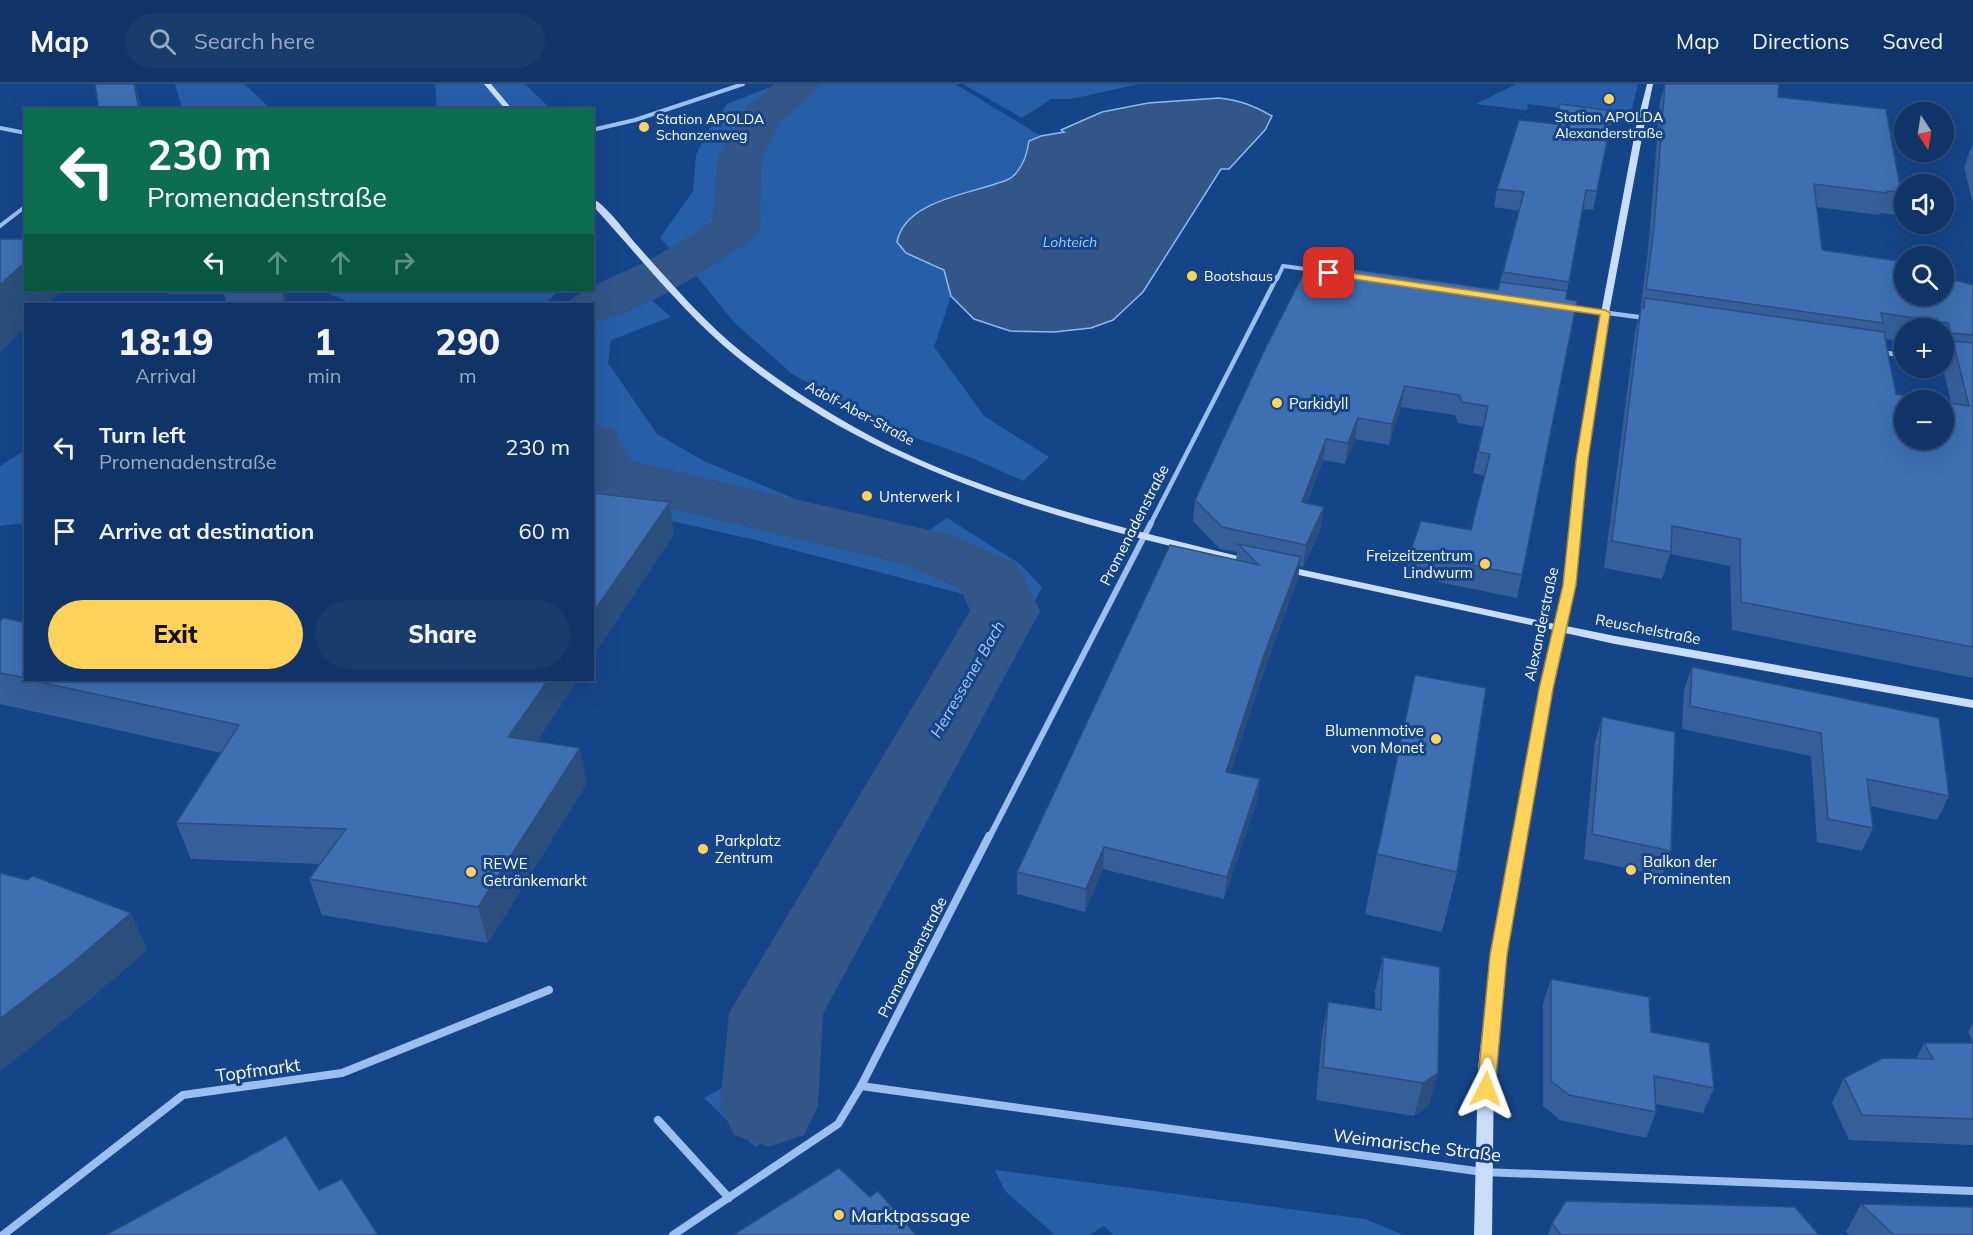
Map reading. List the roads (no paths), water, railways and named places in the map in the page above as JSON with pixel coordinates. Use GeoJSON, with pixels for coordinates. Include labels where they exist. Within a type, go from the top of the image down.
{"type":"FeatureCollection","features":[{"type":"Feature","properties":{"kind":"main road"},"geometry":{"type":"LineString","coordinates":[[487,84],[508,108]]}},
{"type":"Feature","properties":{"kind":"main road","name":"Alexanderstraße"},"geometry":{"type":"LineString","coordinates":[[1483,1235],[1486,1068],[1498,955],[1546,689],[1570,585],[1582,460],[1605,313],[1650,84]]}},
{"type":"Feature","properties":{"kind":"main road","name":"Adolf-Aber-Straße"},"geometry":{"type":"LineString","coordinates":[[594,202],[672,287],[739,354],[789,391],[863,435],[988,490],[1143,538]]}},
{"type":"Feature","properties":{"kind":"main road","name":"Reuschelstraße"},"geometry":{"type":"LineString","coordinates":[[1143,538],[1560,629],[1973,704]]}},
{"type":"Feature","properties":{"kind":"street"},"geometry":{"type":"LineString","coordinates":[[594,130],[624,124],[743,84]]}},
{"type":"Feature","properties":{"kind":"street"},"geometry":{"type":"LineString","coordinates":[[0,128],[24,133]]}},
{"type":"Feature","properties":{"kind":"street"},"geometry":{"type":"LineString","coordinates":[[0,226],[24,208]]}},
{"type":"Feature","properties":{"kind":"street","name":"Promenadenstraße"},"geometry":{"type":"LineString","coordinates":[[673,1235],[838,1124],[861,1086],[1283,266],[1318,271]]}},
{"type":"Feature","properties":{"kind":"street"},"geometry":{"type":"LineString","coordinates":[[1559,306],[1653,319]]}},
{"type":"Feature","properties":{"kind":"street"},"geometry":{"type":"LineString","coordinates":[[1871,351],[1894,354]]}},
{"type":"Feature","properties":{"kind":"street","name":"Topfmarkt"},"geometry":{"type":"LineString","coordinates":[[3,1235],[183,1095],[342,1073],[549,990]]}},
{"type":"Feature","properties":{"kind":"street","name":"Weimarische Straße"},"geometry":{"type":"LineString","coordinates":[[861,1086],[1483,1172],[1973,1191]]}},
{"type":"Feature","properties":{"kind":"street"},"geometry":{"type":"LineString","coordinates":[[658,1120],[729,1197]]}},
{"type":"Feature","properties":{"kind":"water","name":"Lohteich"},"geometry":{"type":"Polygon","coordinates":[[[1219,98],[1247,104],[1272,116],[1265,130],[1229,169],[1221,169],[1143,292],[1113,320],[1091,328],[1054,332],[1010,331],[974,319],[951,296],[944,270],[906,253],[897,242],[902,229],[923,209],[937,202],[1010,178],[1022,165],[1029,141],[1041,136],[1064,132],[1061,130],[1102,112],[1148,103],[1219,98]]]}},
{"type":"Feature","properties":{"kind":"waterway","name":"Herressener Bach"},"geometry":{"type":"LineString","coordinates":[[594,306],[666,271],[736,228],[740,157],[762,116],[800,84]]}},
{"type":"Feature","properties":{"kind":"waterway","name":"Herressener Bach"},"geometry":{"type":"LineString","coordinates":[[594,447],[605,474],[926,549],[990,577],[1005,611],[776,1013],[769,1106]]}},
{"type":"Feature","properties":{"kind":"place","name":"Station APOLDA Alexanderstraße"},"geometry":{"type":"Point","coordinates":[1609,99]}},
{"type":"Feature","properties":{"kind":"place","name":"Station APOLDA Schanzenweg"},"geometry":{"type":"Point","coordinates":[644,127]}},
{"type":"Feature","properties":{"kind":"place","name":"Bootshaus"},"geometry":{"type":"Point","coordinates":[1192,276]}},
{"type":"Feature","properties":{"kind":"place","name":"Parkidyll"},"geometry":{"type":"Point","coordinates":[1277,403]}},
{"type":"Feature","properties":{"kind":"place","name":"Unterwerk I"},"geometry":{"type":"Point","coordinates":[867,496]}},
{"type":"Feature","properties":{"kind":"place","name":"Freizeitzentrum Lindwurm"},"geometry":{"type":"Point","coordinates":[1485,564]}},
{"type":"Feature","properties":{"kind":"place","name":"Blumenmotive von Monet"},"geometry":{"type":"Point","coordinates":[1436,739]}},
{"type":"Feature","properties":{"kind":"place","name":"Parkplatz Zentrum"},"geometry":{"type":"Point","coordinates":[703,849]}},
{"type":"Feature","properties":{"kind":"place","name":"Balkon der Prominenten"},"geometry":{"type":"Point","coordinates":[1631,870]}},
{"type":"Feature","properties":{"kind":"place","name":"REWE Getränkemarkt"},"geometry":{"type":"Point","coordinates":[471,872]}},
{"type":"Feature","properties":{"kind":"place","name":"Marktpassage"},"geometry":{"type":"Point","coordinates":[839,1215]}}]}
